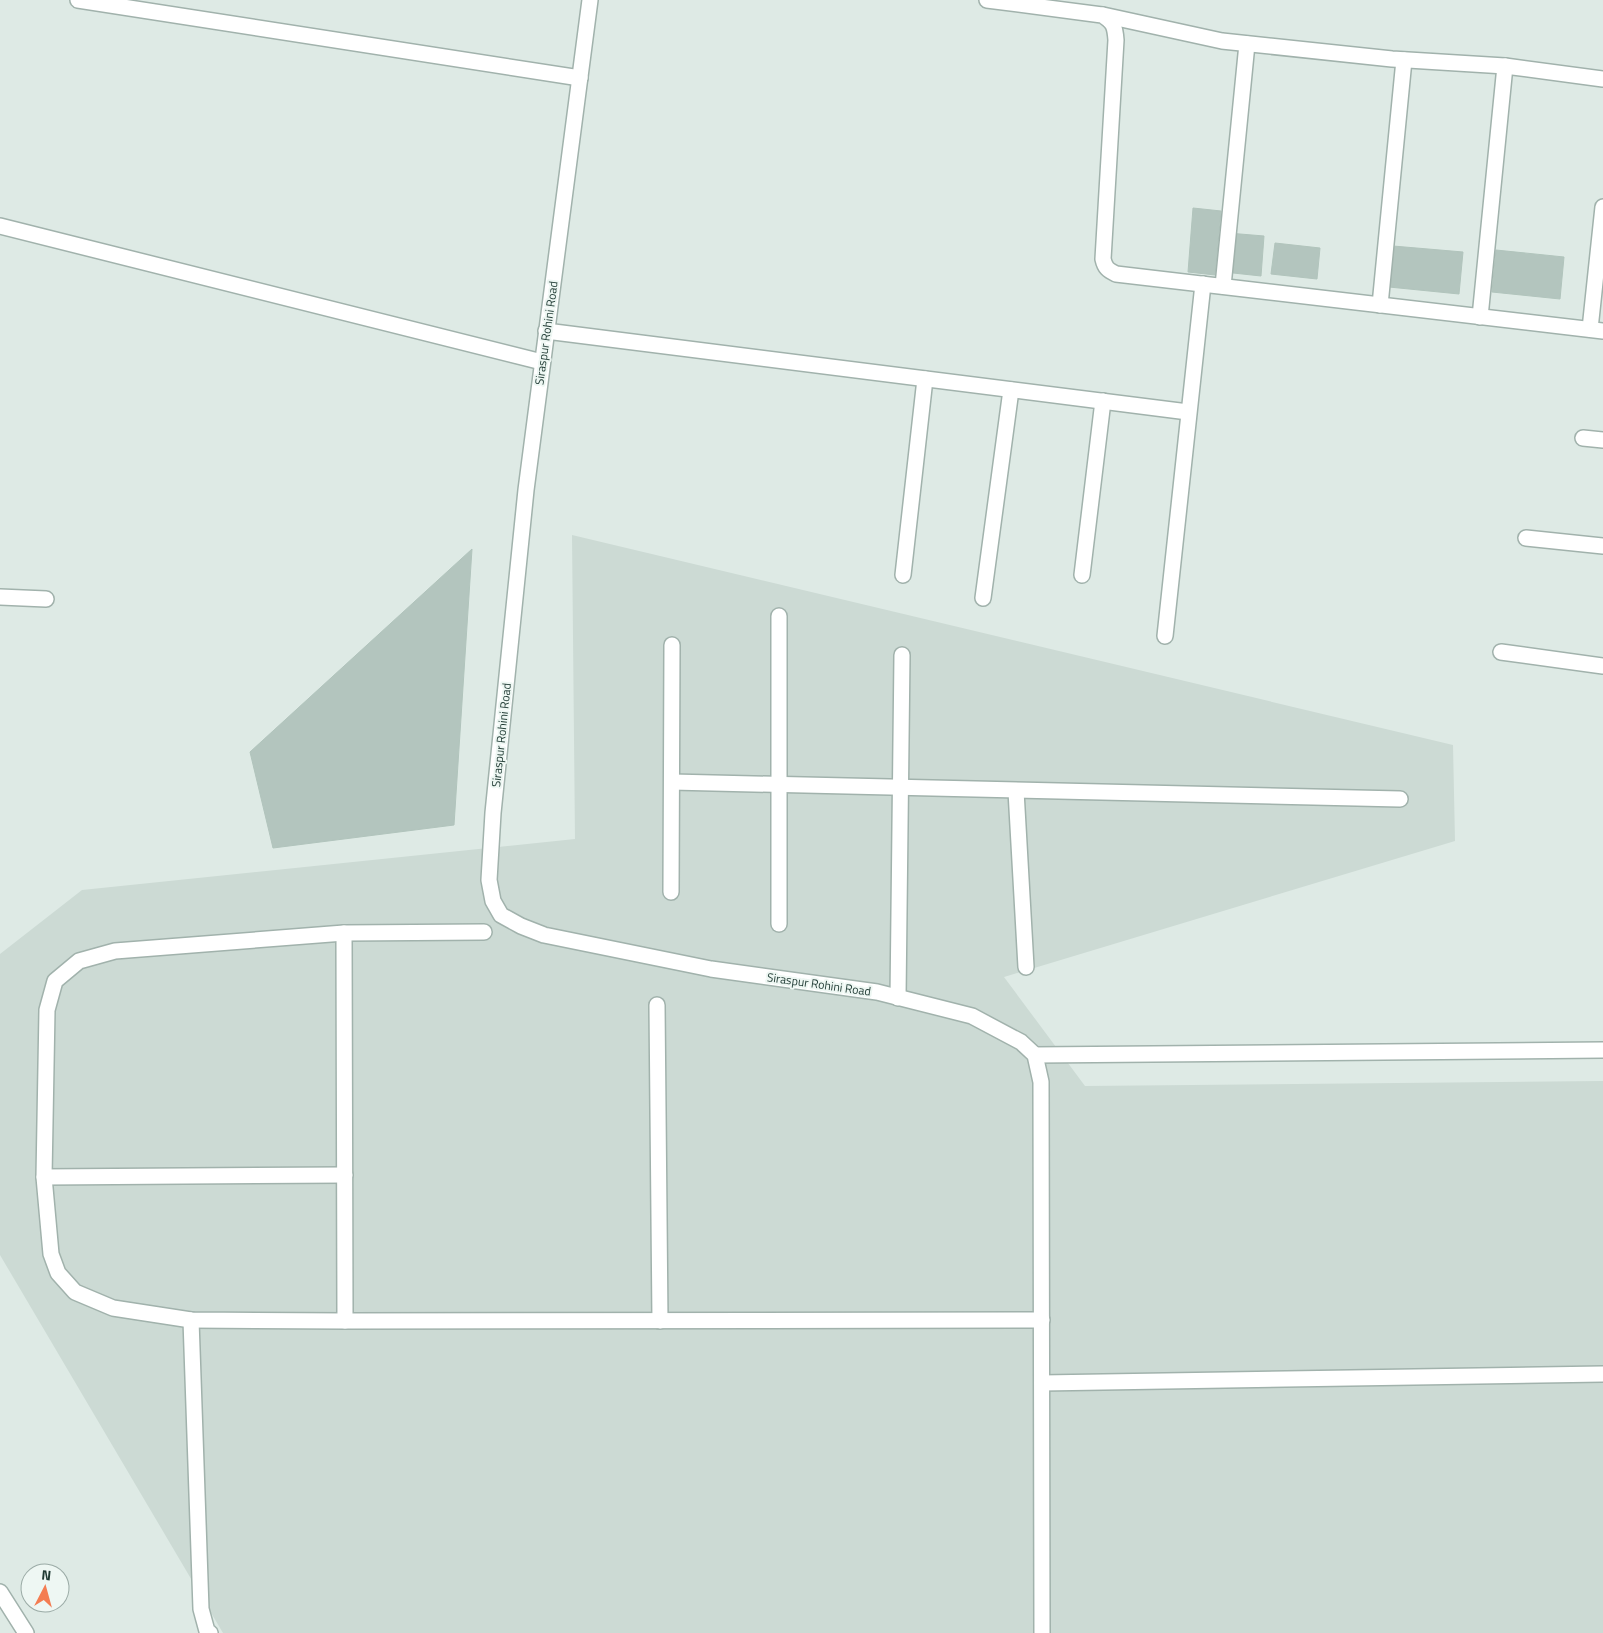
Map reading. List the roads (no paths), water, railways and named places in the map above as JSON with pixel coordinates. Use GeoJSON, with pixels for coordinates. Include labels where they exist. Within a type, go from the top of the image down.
{"type":"FeatureCollection","features":[{"type":"Feature","properties":{"kind":"street"},"geometry":{"type":"LineString","coordinates":[[78,0],[580,78]]}},
{"type":"Feature","properties":{"kind":"street","name":"Siraspur Rohini Road"},"geometry":{"type":"LineString","coordinates":[[590,0],[526,490],[493,813],[489,880],[493,901],[501,915],[521,926],[544,935],[711,969],[878,992],[972,1016],[1021,1042],[1035,1055]]}},
{"type":"Feature","properties":{"kind":"street"},"geometry":{"type":"LineString","coordinates":[[987,0],[1102,15],[1222,41],[1404,60],[1504,66],[1603,79]]}},
{"type":"Feature","properties":{"kind":"street"},"geometry":{"type":"LineString","coordinates":[[1102,15],[1110,20],[1115,28],[1116,40],[1103,259],[1109,271],[1116,274],[1597,330],[1603,207]]}},
{"type":"Feature","properties":{"kind":"street"},"geometry":{"type":"LineString","coordinates":[[1223,286],[1247,44]]}},
{"type":"Feature","properties":{"kind":"street"},"geometry":{"type":"LineString","coordinates":[[1380,304],[1404,60]]}},
{"type":"Feature","properties":{"kind":"street"},"geometry":{"type":"LineString","coordinates":[[1480,316],[1504,66]]}},
{"type":"Feature","properties":{"kind":"street"},"geometry":{"type":"LineString","coordinates":[[0,226],[542,362]]}},
{"type":"Feature","properties":{"kind":"street"},"geometry":{"type":"LineString","coordinates":[[1165,636],[1203,284]]}},
{"type":"Feature","properties":{"kind":"street"},"geometry":{"type":"LineString","coordinates":[[546,331],[1188,412]]}},
{"type":"Feature","properties":{"kind":"street"},"geometry":{"type":"LineString","coordinates":[[902,575],[925,379]]}},
{"type":"Feature","properties":{"kind":"street"},"geometry":{"type":"LineString","coordinates":[[983,598],[1011,390]]}},
{"type":"Feature","properties":{"kind":"street"},"geometry":{"type":"LineString","coordinates":[[1082,575],[1103,401]]}},
{"type":"Feature","properties":{"kind":"street"},"geometry":{"type":"LineString","coordinates":[[1583,438],[1603,440]]}},
{"type":"Feature","properties":{"kind":"street"},"geometry":{"type":"LineString","coordinates":[[1526,538],[1603,546]]}},
{"type":"Feature","properties":{"kind":"street"},"geometry":{"type":"LineString","coordinates":[[0,597],[46,599]]}},
{"type":"Feature","properties":{"kind":"street"},"geometry":{"type":"LineString","coordinates":[[779,616],[779,924]]}},
{"type":"Feature","properties":{"kind":"street"},"geometry":{"type":"LineString","coordinates":[[671,892],[672,645]]}},
{"type":"Feature","properties":{"kind":"street"},"geometry":{"type":"LineString","coordinates":[[1501,652],[1603,666]]}},
{"type":"Feature","properties":{"kind":"street"},"geometry":{"type":"LineString","coordinates":[[898,998],[902,655]]}},
{"type":"Feature","properties":{"kind":"street"},"geometry":{"type":"LineString","coordinates":[[672,782],[1400,799]]}},
{"type":"Feature","properties":{"kind":"street"},"geometry":{"type":"LineString","coordinates":[[1016,791],[1026,967]]}},
{"type":"Feature","properties":{"kind":"street"},"geometry":{"type":"LineString","coordinates":[[344,932],[345,1322]]}},
{"type":"Feature","properties":{"kind":"street"},"geometry":{"type":"LineString","coordinates":[[484,932],[344,932],[114,951],[79,961],[55,981],[47,1010],[44,1177],[51,1254],[58,1273],[75,1292],[113,1308],[191,1320],[345,1322],[1042,1320]]}},
{"type":"Feature","properties":{"kind":"street"},"geometry":{"type":"LineString","coordinates":[[657,1005],[660,1321]]}},
{"type":"Feature","properties":{"kind":"street"},"geometry":{"type":"LineString","coordinates":[[1042,1633],[1041,1082],[1035,1055],[1603,1050]]}},
{"type":"Feature","properties":{"kind":"street"},"geometry":{"type":"LineString","coordinates":[[44,1177],[346,1175]]}},
{"type":"Feature","properties":{"kind":"street"},"geometry":{"type":"LineString","coordinates":[[191,1320],[201,1609],[207,1631],[210,1633]]}},
{"type":"Feature","properties":{"kind":"street"},"geometry":{"type":"LineString","coordinates":[[1042,1383],[1603,1374]]}},
{"type":"Feature","properties":{"kind":"street"},"geometry":{"type":"LineString","coordinates":[[0,1592],[26,1633]]}}]}
